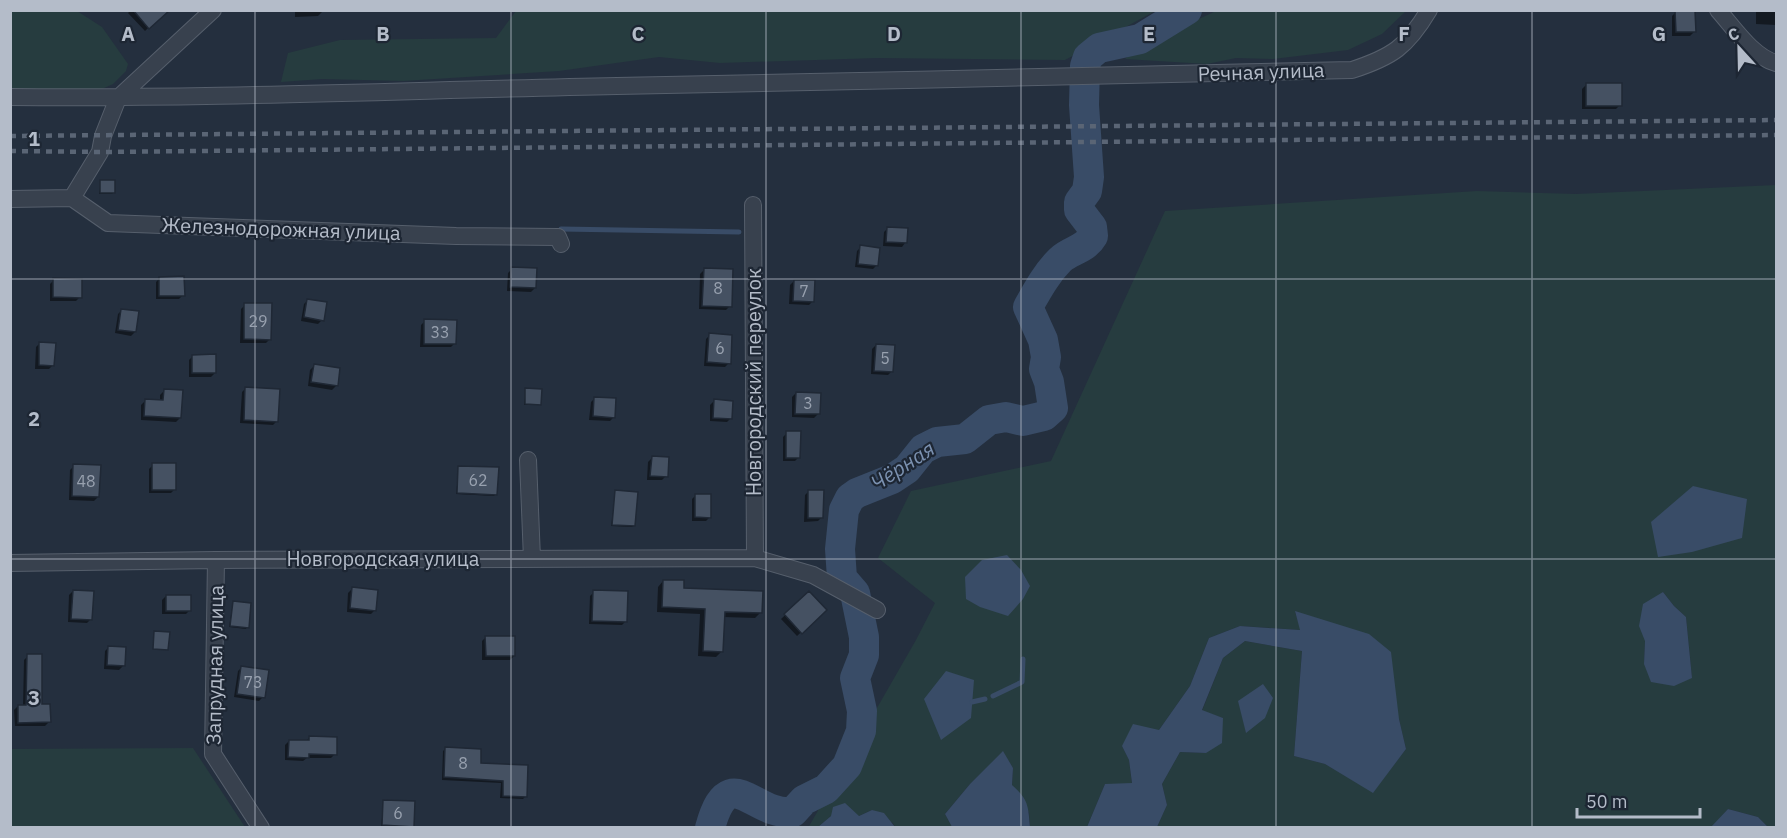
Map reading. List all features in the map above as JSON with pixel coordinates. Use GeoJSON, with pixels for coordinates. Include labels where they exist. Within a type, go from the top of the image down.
{"type":"FeatureCollection","features":[{"type":"Feature","properties":{"kind":"street"},"geometry":{"type":"LineString","coordinates":[[10,200],[72,198],[100,152],[103,136],[118,98],[213,10]]}},
{"type":"Feature","properties":{"kind":"street","name":"Речная улица"},"geometry":{"type":"LineString","coordinates":[[10,97],[118,98],[1352,70],[1376,62],[1399,50],[1417,30],[1429,10]]}},
{"type":"Feature","properties":{"kind":"street"},"geometry":{"type":"LineString","coordinates":[[1718,10],[1746,42],[1767,61],[1776,63]]}},
{"type":"Feature","properties":{"kind":"street","name":"Железнодорожная улица"},"geometry":{"type":"LineString","coordinates":[[72,198],[108,223],[559,240]]}},
{"type":"Feature","properties":{"kind":"street","name":"Новгородский переулок"},"geometry":{"type":"LineString","coordinates":[[753,205],[755,558]]}},
{"type":"Feature","properties":{"kind":"street"},"geometry":{"type":"LineString","coordinates":[[528,460],[532,559]]}},
{"type":"Feature","properties":{"kind":"street","name":"Новгородская улица"},"geometry":{"type":"LineString","coordinates":[[10,563],[755,558],[813,575],[877,610]]}},
{"type":"Feature","properties":{"kind":"street","name":"Запрудная улица"},"geometry":{"type":"LineString","coordinates":[[216,560],[213,754],[261,828]]}},
{"type":"Feature","properties":{"kind":"green space"},"geometry":{"type":"Polygon","coordinates":[[[11,11],[77,11],[102,27],[128,64],[126,71],[113,84],[91,94],[11,93],[11,11]]]}},
{"type":"Feature","properties":{"kind":"green space"},"geometry":{"type":"Polygon","coordinates":[[[516,11],[1155,11],[1065,60],[877,58],[720,63],[659,57],[559,71],[403,81],[322,79],[281,82],[288,53],[340,40],[496,38],[516,11]]]}},
{"type":"Feature","properties":{"kind":"green space"},"geometry":{"type":"Polygon","coordinates":[[[1216,11],[1406,11],[1382,34],[1348,50],[1273,59],[1236,58],[1207,64],[1125,59],[1139,47],[1216,11]]]}},
{"type":"Feature","properties":{"kind":"green space"},"geometry":{"type":"Polygon","coordinates":[[[1776,185],[1776,827],[1768,827],[1758,817],[1728,809],[1711,828],[1157,827],[1167,805],[1162,784],[1180,752],[1206,753],[1223,718],[1202,711],[1223,658],[1245,641],[1302,651],[1294,756],[1325,764],[1373,792],[1406,749],[1399,719],[1295,612],[1301,630],[1240,626],[1209,638],[1190,686],[1159,730],[1122,746],[1129,760],[1132,784],[1105,784],[1087,827],[1030,827],[1029,813],[1012,785],[1013,768],[1003,752],[970,784],[945,814],[952,827],[895,827],[893,823],[872,810],[859,816],[831,816],[818,827],[808,828],[935,603],[878,558],[911,491],[1051,461],[1165,211],[1477,191],[1576,194],[1776,185]],[[1663,592],[1645,641],[1644,664],[1692,678],[1686,617],[1663,592]]]}},
{"type":"Feature","properties":{"kind":"green space"},"geometry":{"type":"Polygon","coordinates":[[[193,748],[245,827],[11,827],[11,749],[193,748]]]}},
{"type":"Feature","properties":{"kind":"water"},"geometry":{"type":"Polygon","coordinates":[[[1693,486],[1747,499],[1742,538],[1692,552],[1658,557],[1651,522],[1693,486]]]}},
{"type":"Feature","properties":{"kind":"water"},"geometry":{"type":"Polygon","coordinates":[[[1007,555],[1021,570],[1030,586],[1023,599],[1008,616],[980,607],[966,599],[965,577],[982,560],[1007,555]]]}},
{"type":"Feature","properties":{"kind":"water"},"geometry":{"type":"Polygon","coordinates":[[[1663,592],[1686,617],[1692,678],[1674,686],[1651,682],[1644,664],[1645,641],[1639,626],[1643,604],[1663,592]]]}},
{"type":"Feature","properties":{"kind":"water"},"geometry":{"type":"Polygon","coordinates":[[[1295,611],[1369,634],[1391,652],[1399,719],[1406,749],[1373,793],[1325,764],[1294,756],[1302,651],[1245,641],[1223,658],[1202,710],[1223,718],[1222,743],[1206,753],[1180,752],[1162,784],[1167,805],[1157,827],[1087,827],[1105,784],[1132,783],[1129,760],[1122,746],[1133,724],[1159,730],[1190,686],[1209,638],[1240,626],[1300,630],[1295,611]]]}},
{"type":"Feature","properties":{"kind":"water"},"geometry":{"type":"Polygon","coordinates":[[[946,671],[974,680],[971,718],[941,740],[924,699],[946,671]]]}},
{"type":"Feature","properties":{"kind":"water"},"geometry":{"type":"Polygon","coordinates":[[[1263,684],[1273,698],[1265,718],[1246,733],[1238,701],[1263,684]]]}},
{"type":"Feature","properties":{"kind":"water"},"geometry":{"type":"Polygon","coordinates":[[[1003,751],[1013,768],[1012,785],[1027,804],[1030,827],[952,827],[945,814],[970,784],[1003,751]]]}},
{"type":"Feature","properties":{"kind":"water"},"geometry":{"type":"Polygon","coordinates":[[[845,803],[859,816],[872,810],[884,813],[895,827],[818,827],[831,816],[833,807],[845,803]]]}},
{"type":"Feature","properties":{"kind":"water"},"geometry":{"type":"Polygon","coordinates":[[[1728,809],[1758,817],[1768,827],[1711,827],[1728,809]]]}},
{"type":"Feature","properties":{"kind":"building"},"geometry":{"type":"Polygon","coordinates":[[[133,10],[170,10],[149,29],[133,10]]]}},
{"type":"Feature","properties":{"kind":"building"},"geometry":{"type":"Polygon","coordinates":[[[1675,11],[1695,11],[1696,32],[1676,32],[1675,11]]]}},
{"type":"Feature","properties":{"kind":"building"},"geometry":{"type":"Polygon","coordinates":[[[1586,83],[1622,83],[1622,106],[1586,106],[1586,83]]]}},
{"type":"Feature","properties":{"kind":"building"},"geometry":{"type":"Polygon","coordinates":[[[100,180],[115,180],[115,193],[100,193],[100,180]]]}},
{"type":"Feature","properties":{"kind":"building"},"geometry":{"type":"Polygon","coordinates":[[[887,227],[908,228],[907,243],[886,242],[887,227]]]}},
{"type":"Feature","properties":{"kind":"building"},"geometry":{"type":"Polygon","coordinates":[[[860,245],[880,248],[878,266],[858,264],[860,245]]]}},
{"type":"Feature","properties":{"kind":"building"},"geometry":{"type":"Polygon","coordinates":[[[511,267],[537,268],[536,288],[510,287],[511,267]]]}},
{"type":"Feature","properties":{"kind":"building"},"geometry":{"type":"Polygon","coordinates":[[[704,268],[733,269],[732,307],[702,306],[704,268]]]}},
{"type":"Feature","properties":{"kind":"building"},"geometry":{"type":"Polygon","coordinates":[[[184,276],[185,296],[159,296],[159,277],[184,276]]]}},
{"type":"Feature","properties":{"kind":"building"},"geometry":{"type":"Polygon","coordinates":[[[53,278],[82,279],[82,298],[53,297],[53,278]]]}},
{"type":"Feature","properties":{"kind":"building"},"geometry":{"type":"Polygon","coordinates":[[[794,280],[815,280],[814,302],[793,301],[794,280]]]}},
{"type":"Feature","properties":{"kind":"building"},"geometry":{"type":"Polygon","coordinates":[[[307,299],[327,302],[324,321],[304,317],[307,299]]]}},
{"type":"Feature","properties":{"kind":"building"},"geometry":{"type":"Polygon","coordinates":[[[244,303],[272,303],[271,340],[244,339],[244,303]]]}},
{"type":"Feature","properties":{"kind":"building"},"geometry":{"type":"Polygon","coordinates":[[[121,309],[139,311],[136,332],[118,330],[121,309]]]}},
{"type":"Feature","properties":{"kind":"building"},"geometry":{"type":"Polygon","coordinates":[[[424,319],[457,320],[456,344],[424,344],[424,319]]]}},
{"type":"Feature","properties":{"kind":"building"},"geometry":{"type":"Polygon","coordinates":[[[709,333],[732,335],[731,364],[707,362],[709,333]]]}},
{"type":"Feature","properties":{"kind":"building"},"geometry":{"type":"Polygon","coordinates":[[[39,342],[56,343],[54,366],[39,365],[39,342]]]}},
{"type":"Feature","properties":{"kind":"building"},"geometry":{"type":"Polygon","coordinates":[[[876,344],[895,345],[893,372],[874,371],[876,344]]]}},
{"type":"Feature","properties":{"kind":"building"},"geometry":{"type":"Polygon","coordinates":[[[216,354],[216,373],[192,373],[192,355],[216,354]]]}},
{"type":"Feature","properties":{"kind":"building"},"geometry":{"type":"Polygon","coordinates":[[[314,364],[340,368],[338,386],[311,382],[314,364]]]}},
{"type":"Feature","properties":{"kind":"building"},"geometry":{"type":"Polygon","coordinates":[[[245,387],[280,389],[278,422],[244,420],[245,387]]]}},
{"type":"Feature","properties":{"kind":"building"},"geometry":{"type":"Polygon","coordinates":[[[525,388],[542,389],[541,405],[525,404],[525,388]]]}},
{"type":"Feature","properties":{"kind":"building"},"geometry":{"type":"Polygon","coordinates":[[[164,389],[183,390],[181,418],[144,416],[145,399],[163,400],[164,389]]]}},
{"type":"Feature","properties":{"kind":"building"},"geometry":{"type":"Polygon","coordinates":[[[796,392],[821,393],[820,414],[795,414],[796,392]]]}},
{"type":"Feature","properties":{"kind":"building"},"geometry":{"type":"Polygon","coordinates":[[[594,397],[616,398],[615,418],[593,416],[594,397]]]}},
{"type":"Feature","properties":{"kind":"building"},"geometry":{"type":"Polygon","coordinates":[[[714,399],[733,401],[732,419],[713,418],[714,399]]]}},
{"type":"Feature","properties":{"kind":"building"},"geometry":{"type":"Polygon","coordinates":[[[786,431],[801,431],[800,458],[786,458],[786,431]]]}},
{"type":"Feature","properties":{"kind":"building"},"geometry":{"type":"Polygon","coordinates":[[[652,456],[669,457],[668,477],[650,476],[652,456]]]}},
{"type":"Feature","properties":{"kind":"building"},"geometry":{"type":"Polygon","coordinates":[[[152,463],[176,463],[176,490],[152,490],[152,463]]]}},
{"type":"Feature","properties":{"kind":"building"},"geometry":{"type":"Polygon","coordinates":[[[73,464],[101,465],[99,497],[72,496],[73,464]]]}},
{"type":"Feature","properties":{"kind":"building"},"geometry":{"type":"Polygon","coordinates":[[[458,466],[499,467],[497,495],[457,493],[458,466]]]}},
{"type":"Feature","properties":{"kind":"building"},"geometry":{"type":"Polygon","coordinates":[[[615,490],[638,492],[635,526],[612,525],[615,490]]]}},
{"type":"Feature","properties":{"kind":"building"},"geometry":{"type":"Polygon","coordinates":[[[808,490],[824,490],[823,518],[808,518],[808,490]]]}},
{"type":"Feature","properties":{"kind":"building"},"geometry":{"type":"Polygon","coordinates":[[[695,494],[711,494],[711,518],[695,517],[695,494]]]}},
{"type":"Feature","properties":{"kind":"building"},"geometry":{"type":"Polygon","coordinates":[[[663,580],[684,580],[684,588],[763,591],[762,613],[725,612],[723,652],[703,651],[705,609],[662,607],[663,580]]]}},
{"type":"Feature","properties":{"kind":"building"},"geometry":{"type":"Polygon","coordinates":[[[352,587],[378,590],[376,611],[350,608],[352,587]]]}},
{"type":"Feature","properties":{"kind":"building"},"geometry":{"type":"Polygon","coordinates":[[[73,590],[94,591],[92,620],[71,619],[73,590]]]}},
{"type":"Feature","properties":{"kind":"building"},"geometry":{"type":"Polygon","coordinates":[[[593,590],[628,591],[627,622],[592,621],[593,590]]]}},
{"type":"Feature","properties":{"kind":"building"},"geometry":{"type":"Polygon","coordinates":[[[809,591],[827,610],[802,634],[784,614],[809,591]]]}},
{"type":"Feature","properties":{"kind":"building"},"geometry":{"type":"Polygon","coordinates":[[[166,595],[191,595],[191,611],[166,611],[166,595]]]}},
{"type":"Feature","properties":{"kind":"building"},"geometry":{"type":"Polygon","coordinates":[[[233,601],[251,603],[249,628],[230,626],[233,601]]]}},
{"type":"Feature","properties":{"kind":"building"},"geometry":{"type":"Polygon","coordinates":[[[154,631],[170,632],[168,650],[153,649],[154,631]]]}},
{"type":"Feature","properties":{"kind":"building"},"geometry":{"type":"Polygon","coordinates":[[[485,636],[515,636],[515,656],[486,656],[485,636]]]}},
{"type":"Feature","properties":{"kind":"building"},"geometry":{"type":"Polygon","coordinates":[[[108,646],[126,647],[125,666],[107,665],[108,646]]]}},
{"type":"Feature","properties":{"kind":"building"},"geometry":{"type":"Polygon","coordinates":[[[27,654],[42,654],[42,704],[50,704],[51,722],[18,723],[18,705],[26,705],[27,654]]]}},
{"type":"Feature","properties":{"kind":"building"},"geometry":{"type":"Polygon","coordinates":[[[241,666],[269,670],[265,698],[237,694],[241,666]]]}},
{"type":"Feature","properties":{"kind":"building"},"geometry":{"type":"Polygon","coordinates":[[[309,736],[337,737],[337,755],[309,754],[309,758],[288,757],[289,740],[309,740],[309,736]]]}},
{"type":"Feature","properties":{"kind":"building"},"geometry":{"type":"Polygon","coordinates":[[[445,747],[481,749],[481,763],[528,765],[527,797],[503,796],[503,781],[444,777],[445,747]]]}},
{"type":"Feature","properties":{"kind":"building"},"geometry":{"type":"Polygon","coordinates":[[[383,800],[415,801],[414,827],[382,825],[383,800]]]}},
{"type":"Feature","properties":{"kind":"waterway","name":"Чёрная"},"geometry":{"type":"LineString","coordinates":[[710,828],[717,807],[725,797],[734,793],[766,807],[793,812],[804,800],[826,789],[847,766],[861,731],[862,711],[855,678],[864,655],[864,637],[855,593],[842,578],[840,549],[844,510],[850,498],[892,479],[907,469],[923,449],[937,442],[965,439],[989,420],[1006,417],[1023,421],[1044,416],[1053,408],[1049,382],[1044,369],[1046,357],[1043,340],[1028,307],[1055,265],[1090,241],[1093,236],[1092,227],[1079,210],[1079,202],[1087,191],[1089,177],[1084,105],[1085,66],[1088,57],[1099,48],[1140,39],[1187,10]]}},
{"type":"Feature","properties":{"kind":"waterway"},"geometry":{"type":"LineString","coordinates":[[561,229],[739,232]]}},
{"type":"Feature","properties":{"kind":"waterway"},"geometry":{"type":"LineString","coordinates":[[993,696],[1022,682],[1023,659]]}},
{"type":"Feature","properties":{"kind":"waterway"},"geometry":{"type":"LineString","coordinates":[[972,702],[985,699]]}},
{"type":"Feature","properties":{"kind":"railway"},"geometry":{"type":"LineString","coordinates":[[10,136],[1776,120]]}},
{"type":"Feature","properties":{"kind":"railway"},"geometry":{"type":"LineString","coordinates":[[10,151],[100,152],[1776,135]]}}]}
